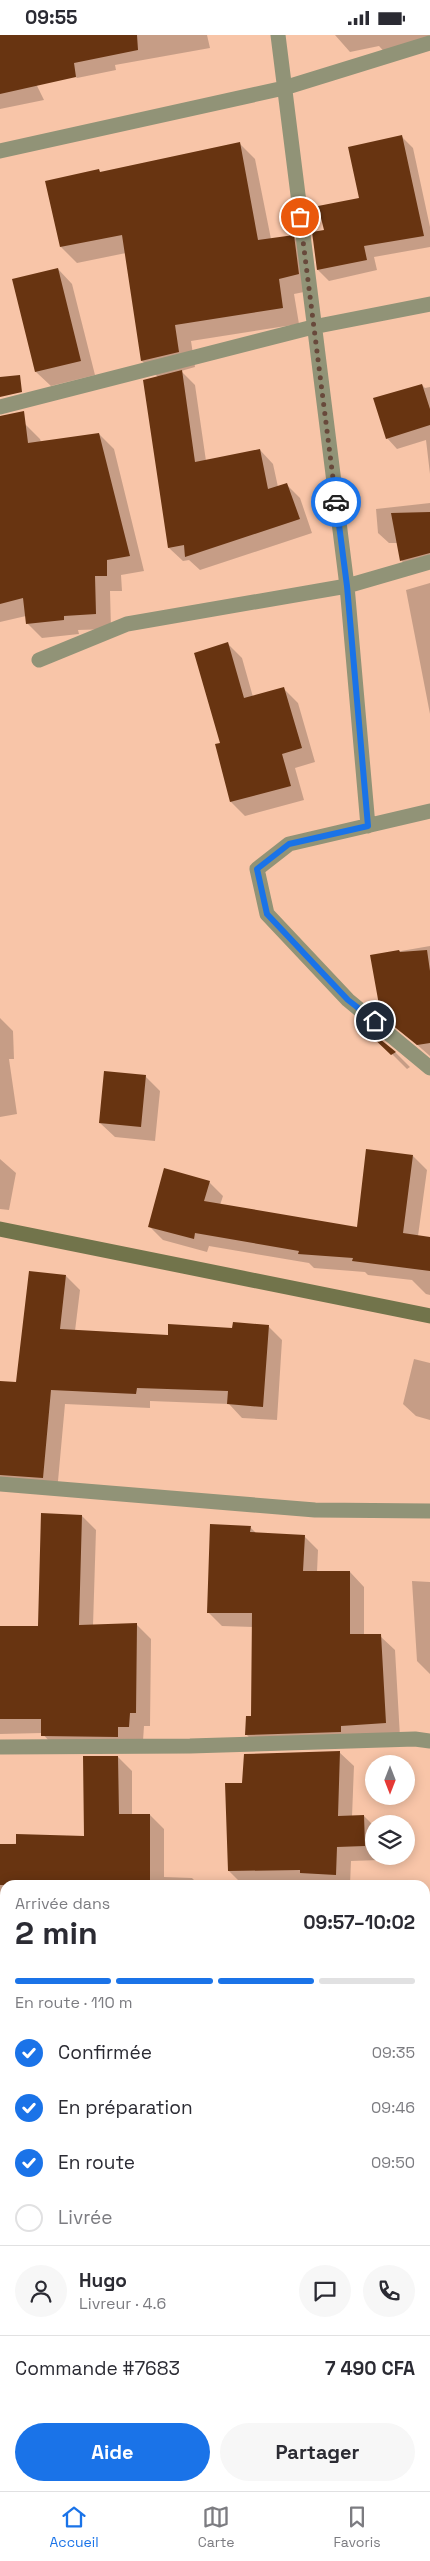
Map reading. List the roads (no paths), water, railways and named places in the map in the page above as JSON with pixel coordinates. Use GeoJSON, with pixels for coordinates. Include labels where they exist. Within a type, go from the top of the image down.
{"type":"FeatureCollection","features":[{"type":"Feature","properties":{"kind":"street"},"geometry":{"type":"LineString","coordinates":[[278,35],[313,327],[347,586],[368,826]]}},
{"type":"Feature","properties":{"kind":"street"},"geometry":{"type":"LineString","coordinates":[[0,151],[284,88],[430,43]]}},
{"type":"Feature","properties":{"kind":"street"},"geometry":{"type":"LineString","coordinates":[[0,407],[313,327],[430,304]]}},
{"type":"Feature","properties":{"kind":"street"},"geometry":{"type":"LineString","coordinates":[[39,660],[127,624],[347,586],[430,562]]}},
{"type":"Feature","properties":{"kind":"street"},"geometry":{"type":"LineString","coordinates":[[429,1065],[348,1000],[267,914],[257,869],[289,844],[430,811]]}},
{"type":"Feature","properties":{"kind":"street"},"geometry":{"type":"LineString","coordinates":[[0,1229],[430,1317]]}},
{"type":"Feature","properties":{"kind":"street"},"geometry":{"type":"LineString","coordinates":[[0,1484],[315,1510],[430,1511]]}},
{"type":"Feature","properties":{"kind":"street"},"geometry":{"type":"LineString","coordinates":[[0,1747],[190,1746],[415,1739],[430,1741]]}}]}
